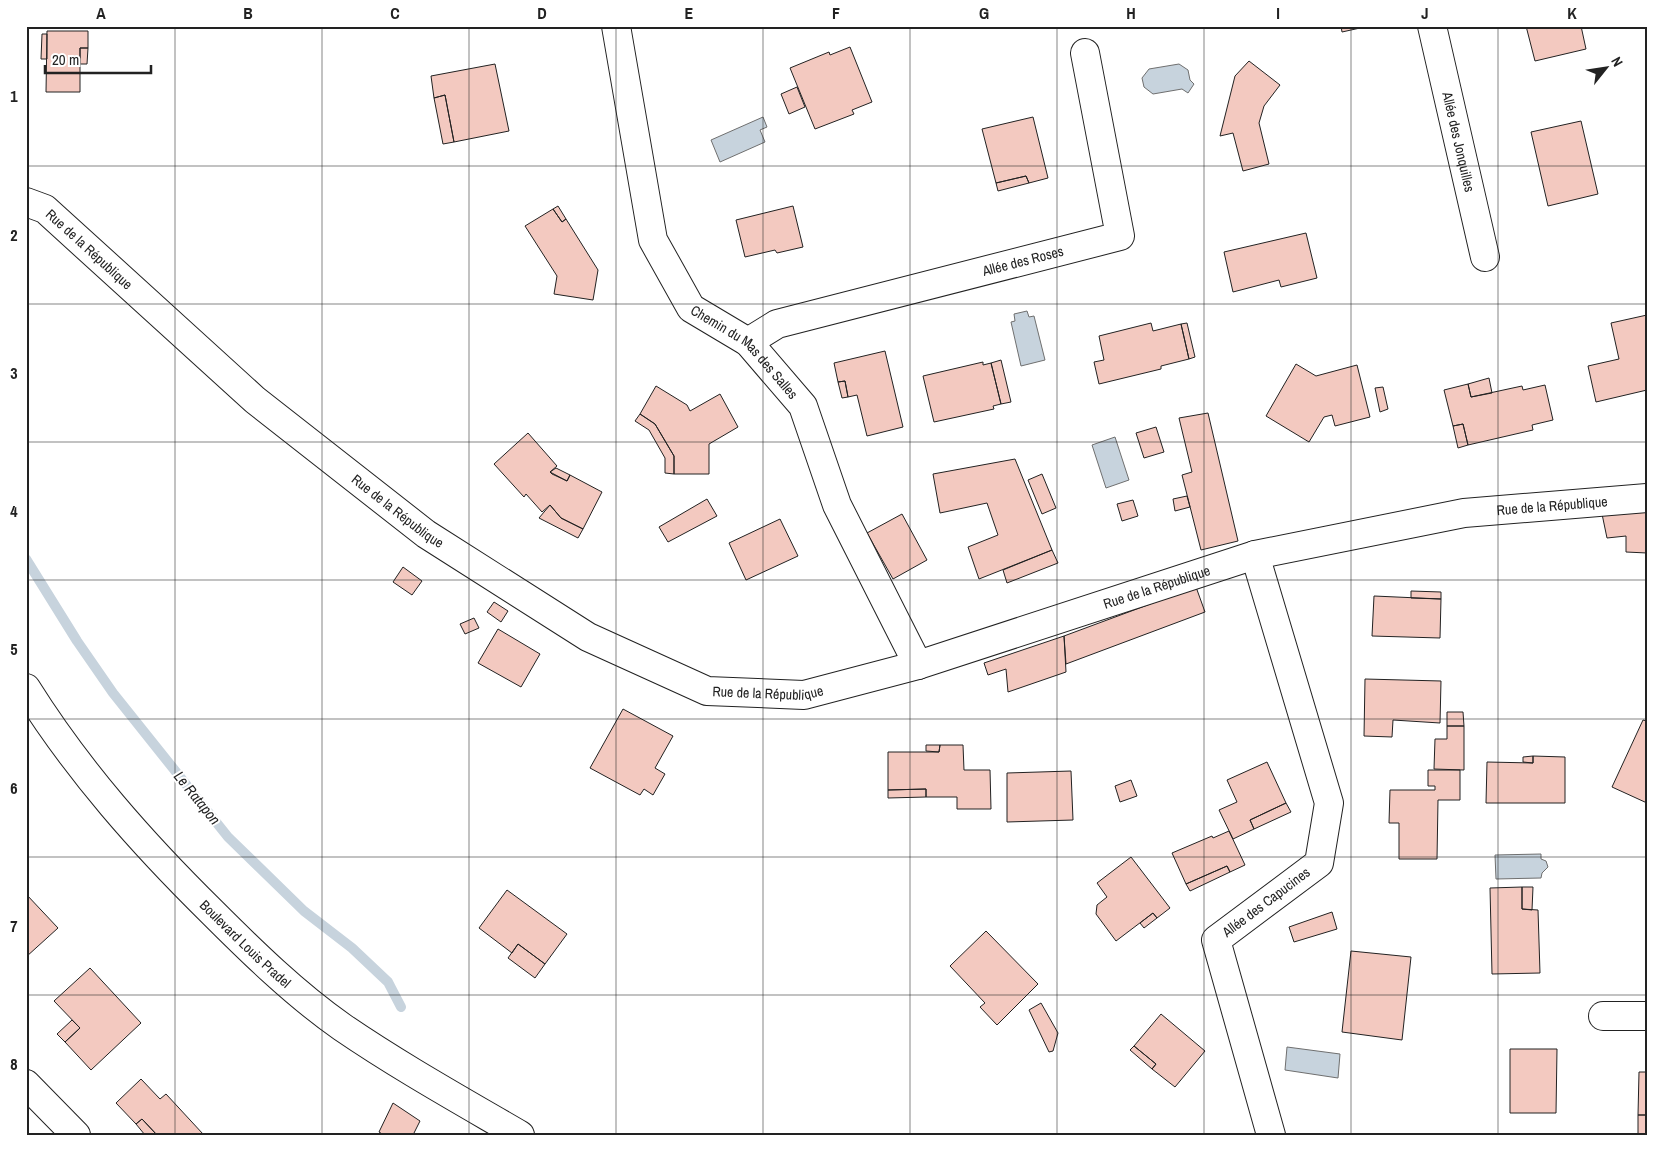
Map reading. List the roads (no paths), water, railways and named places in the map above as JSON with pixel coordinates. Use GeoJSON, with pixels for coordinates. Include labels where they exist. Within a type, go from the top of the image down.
{"type":"FeatureCollection","features":[{"type":"Feature","properties":{"kind":"street","name":"Chemin du Mas des Salles"},"geometry":{"type":"LineString","coordinates":[[616,26],[653,240],[691,308],[748,342],[803,406],[837,505],[918,665]]}},
{"type":"Feature","properties":{"kind":"street","name":"Allée des Jonquilles"},"geometry":{"type":"LineString","coordinates":[[1432,26],[1485,257]]}},
{"type":"Feature","properties":{"kind":"street","name":"Allée des Roses"},"geometry":{"type":"LineString","coordinates":[[748,342],[777,324],[1120,236],[1085,53]]}},
{"type":"Feature","properties":{"kind":"street","name":"Rue de la République"},"geometry":{"type":"LineString","coordinates":[[26,202],[45,209],[255,400],[426,534],[588,637],[707,691],[804,695],[918,665],[1255,556],[1464,513],[1647,498]]}},
{"type":"Feature","properties":{"kind":"street","name":"Allée des Capucines"},"geometry":{"type":"LineString","coordinates":[[1255,556],[1330,802],[1319,863],[1216,940],[1271,1135]]}},
{"type":"Feature","properties":{"kind":"street","name":"Boulevard Louis Pradel"},"geometry":{"type":"LineString","coordinates":[[26,688],[48,723],[104,798],[158,859],[253,953],[341,1026],[428,1082],[520,1135]]}},
{"type":"Feature","properties":{"kind":"street"},"geometry":{"type":"LineString","coordinates":[[1603,1016],[1647,1016]]}},
{"type":"Feature","properties":{"kind":"street"},"geometry":{"type":"LineString","coordinates":[[26,1084],[76,1135]]}},
{"type":"Feature","properties":{"kind":"waterway","name":"Le Ratapon"},"geometry":{"type":"LineString","coordinates":[[26,559],[77,641],[113,693],[228,837],[304,911],[352,948],[388,982],[401,1007]]}}]}
